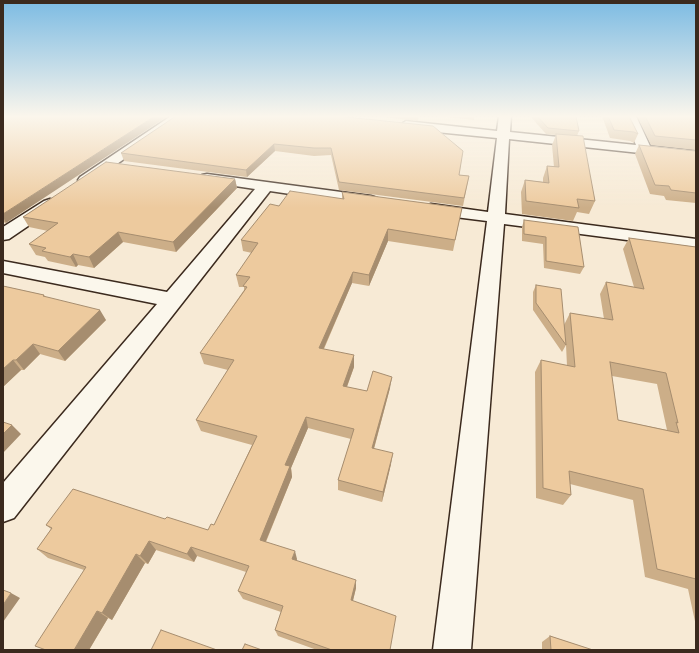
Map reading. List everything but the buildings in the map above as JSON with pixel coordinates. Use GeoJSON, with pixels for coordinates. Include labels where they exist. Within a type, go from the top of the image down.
{"type":"FeatureCollection","features":[{"type":"Feature","properties":{"kind":"street"},"geometry":{"type":"LineString","coordinates":[[74,187],[134,146]]}},
{"type":"Feature","properties":{"kind":"street"},"geometry":{"type":"LineString","coordinates":[[452,650],[502,146]]}},
{"type":"Feature","properties":{"kind":"street"},"geometry":{"type":"LineString","coordinates":[[624,146],[696,155]]}},
{"type":"Feature","properties":{"kind":"street"},"geometry":{"type":"LineString","coordinates":[[107,165],[126,168]]}},
{"type":"Feature","properties":{"kind":"street"},"geometry":{"type":"LineString","coordinates":[[195,177],[387,203]]}},
{"type":"Feature","properties":{"kind":"street"},"geometry":{"type":"LineString","coordinates":[[3,507],[266,186]]}},
{"type":"Feature","properties":{"kind":"street"},"geometry":{"type":"LineString","coordinates":[[3,236],[61,196]]}},
{"type":"Feature","properties":{"kind":"street"},"geometry":{"type":"LineString","coordinates":[[418,207],[696,244]]}},
{"type":"Feature","properties":{"kind":"street"},"geometry":{"type":"LineString","coordinates":[[3,267],[174,300]]}}]}
